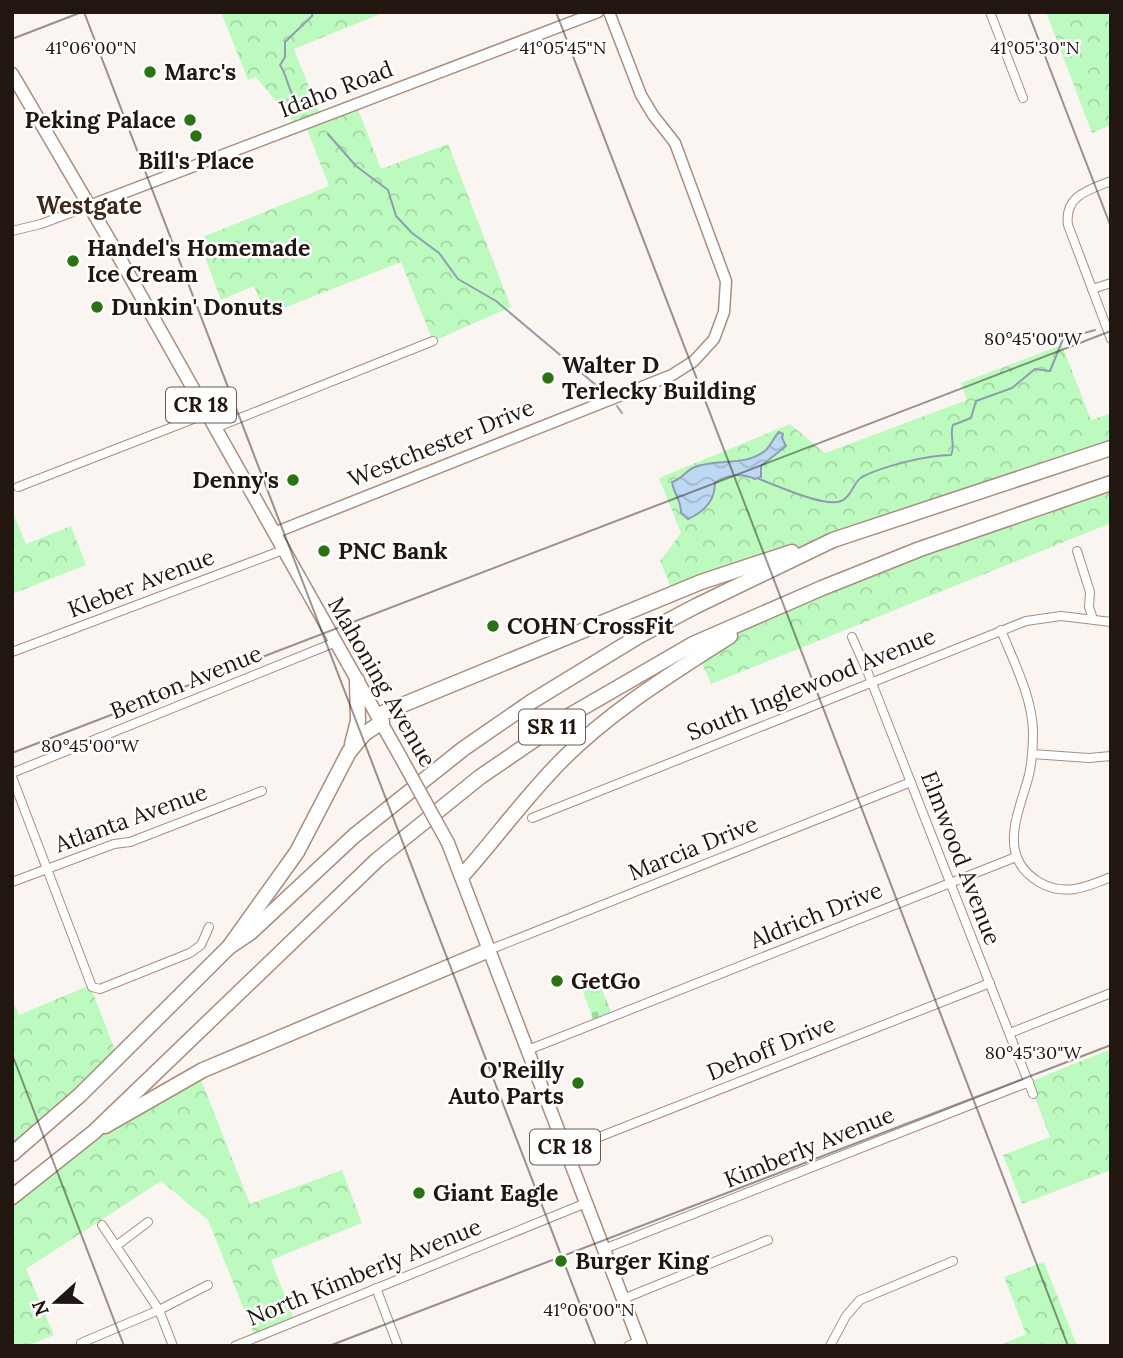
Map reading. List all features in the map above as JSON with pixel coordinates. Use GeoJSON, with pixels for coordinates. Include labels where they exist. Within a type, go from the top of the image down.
{"type":"FeatureCollection","features":[{"type":"Feature","properties":{"kind":"highway","name":"SR 11"},"geometry":{"type":"LineString","coordinates":[[12,1154],[80,1096],[229,947],[250,933],[354,836],[406,793],[521,709],[639,636],[833,540],[1111,448]]}},
{"type":"Feature","properties":{"kind":"highway","name":"SR 11"},"geometry":{"type":"LineString","coordinates":[[12,1197],[94,1132],[349,885],[447,802],[526,745],[631,679],[693,644],[870,568],[1111,483]]}},
{"type":"Feature","properties":{"kind":"highway"},"geometry":{"type":"LineString","coordinates":[[229,947],[292,859],[349,752],[380,719],[701,582],[750,564],[833,540]]}},
{"type":"Feature","properties":{"kind":"highway"},"geometry":{"type":"LineString","coordinates":[[462,876],[545,778],[580,742],[650,688],[763,614]]}},
{"type":"Feature","properties":{"kind":"highway"},"geometry":{"type":"LineString","coordinates":[[349,752],[358,721],[357,680]]}},
{"type":"Feature","properties":{"kind":"highway"},"geometry":{"type":"LineString","coordinates":[[94,1132],[204,1070],[489,950]]}},
{"type":"Feature","properties":{"kind":"main road","name":"Mahoning Avenue"},"geometry":{"type":"LineString","coordinates":[[12,74],[448,842],[623,1299],[636,1344]]}},
{"type":"Feature","properties":{"kind":"street","name":"Idaho Road"},"geometry":{"type":"LineString","coordinates":[[89,206],[598,12]]}},
{"type":"Feature","properties":{"kind":"street","name":"Westchester Drive"},"geometry":{"type":"LineString","coordinates":[[274,533],[671,374],[694,361],[714,339],[726,302],[722,267],[675,143],[641,95],[609,12]]}},
{"type":"Feature","properties":{"kind":"street"},"geometry":{"type":"LineString","coordinates":[[990,12],[1023,98]]}},
{"type":"Feature","properties":{"kind":"street"},"geometry":{"type":"LineString","coordinates":[[1111,181],[1081,193],[1069,206],[1068,225],[1111,339]]}},
{"type":"Feature","properties":{"kind":"street"},"geometry":{"type":"LineString","coordinates":[[12,231],[40,225],[89,206]]}},
{"type":"Feature","properties":{"kind":"street"},"geometry":{"type":"LineString","coordinates":[[1092,289],[1111,283]]}},
{"type":"Feature","properties":{"kind":"street"},"geometry":{"type":"LineString","coordinates":[[215,428],[433,341]]}},
{"type":"Feature","properties":{"kind":"street"},"geometry":{"type":"LineString","coordinates":[[18,486],[206,414]]}},
{"type":"Feature","properties":{"kind":"street","name":"Kleber Avenue"},"geometry":{"type":"LineString","coordinates":[[12,652],[284,550]]}},
{"type":"Feature","properties":{"kind":"street"},"geometry":{"type":"LineString","coordinates":[[1077,551],[1090,592],[1089,607],[1093,619]]}},
{"type":"Feature","properties":{"kind":"street","name":"South Inglewood Avenue"},"geometry":{"type":"LineString","coordinates":[[532,818],[1001,630],[1044,617],[1061,616],[1111,622]]}},
{"type":"Feature","properties":{"kind":"street"},"geometry":{"type":"LineString","coordinates":[[1001,630],[1029,702],[1033,728],[1029,774],[1014,828],[1013,845],[1016,857],[1034,878],[1059,890],[1079,889],[1111,877]]}},
{"type":"Feature","properties":{"kind":"street","name":"Elmwood Avenue"},"geometry":{"type":"LineString","coordinates":[[852,637],[1033,1094]]}},
{"type":"Feature","properties":{"kind":"street","name":"Benton Avenue"},"geometry":{"type":"LineString","coordinates":[[12,775],[336,642]]}},
{"type":"Feature","properties":{"kind":"street"},"geometry":{"type":"LineString","coordinates":[[1032,754],[1089,758],[1111,756]]}},
{"type":"Feature","properties":{"kind":"street"},"geometry":{"type":"LineString","coordinates":[[12,775],[92,987],[100,989],[190,953],[201,945],[209,927]]}},
{"type":"Feature","properties":{"kind":"street","name":"Marcia Drive"},"geometry":{"type":"LineString","coordinates":[[489,950],[911,782]]}},
{"type":"Feature","properties":{"kind":"street","name":"Atlanta Avenue"},"geometry":{"type":"LineString","coordinates":[[12,882],[114,844],[130,842],[262,791]]}},
{"type":"Feature","properties":{"kind":"street","name":"Aldrich Drive"},"geometry":{"type":"LineString","coordinates":[[528,1050],[1016,857]]}},
{"type":"Feature","properties":{"kind":"street","name":"Dehoff Drive"},"geometry":{"type":"LineString","coordinates":[[566,1150],[990,982]]}},
{"type":"Feature","properties":{"kind":"street"},"geometry":{"type":"LineString","coordinates":[[1010,1033],[1111,993]]}},
{"type":"Feature","properties":{"kind":"street","name":"Kimberly Avenue"},"geometry":{"type":"LineString","coordinates":[[604,1249],[1029,1082]]}},
{"type":"Feature","properties":{"kind":"street","name":"North Kimberly Avenue"},"geometry":{"type":"LineString","coordinates":[[235,1346],[586,1203]]}},
{"type":"Feature","properties":{"kind":"street"},"geometry":{"type":"LineString","coordinates":[[116,1246],[148,1222]]}},
{"type":"Feature","properties":{"kind":"street"},"geometry":{"type":"LineString","coordinates":[[102,1225],[159,1310],[173,1346]]}},
{"type":"Feature","properties":{"kind":"street"},"geometry":{"type":"LineString","coordinates":[[623,1299],[768,1240]]}},
{"type":"Feature","properties":{"kind":"street"},"geometry":{"type":"LineString","coordinates":[[830,1346],[846,1316],[860,1300],[953,1261]]}},
{"type":"Feature","properties":{"kind":"street"},"geometry":{"type":"LineString","coordinates":[[81,1343],[159,1310],[208,1285]]}},
{"type":"Feature","properties":{"kind":"street"},"geometry":{"type":"LineString","coordinates":[[376,1288],[398,1346]]}},
{"type":"Feature","properties":{"kind":"green space"},"geometry":{"type":"Polygon","coordinates":[[[221,12],[385,12],[294,49],[321,117],[356,104],[381,169],[448,144],[511,307],[433,341],[401,262],[266,315],[254,286],[221,300],[198,239],[329,186],[305,124],[297,127],[256,77],[248,80],[221,12]]]}},
{"type":"Feature","properties":{"kind":"green space"},"geometry":{"type":"Polygon","coordinates":[[[1046,12],[1111,12],[1111,125],[1092,133],[1046,12]]]}},
{"type":"Feature","properties":{"kind":"green space"},"geometry":{"type":"Polygon","coordinates":[[[1062,345],[1091,420],[1111,413],[1111,448],[673,593],[660,561],[681,533],[659,478],[790,424],[825,453],[967,400],[961,383],[1062,345]]]}},
{"type":"Feature","properties":{"kind":"green space"},"geometry":{"type":"Polygon","coordinates":[[[1111,483],[1111,523],[711,684],[699,656],[763,614],[1111,483]]]}},
{"type":"Feature","properties":{"kind":"green space"},"geometry":{"type":"Polygon","coordinates":[[[12,510],[26,544],[71,526],[86,565],[12,594],[12,510]]]}},
{"type":"Feature","properties":{"kind":"green space"},"geometry":{"type":"Polygon","coordinates":[[[599,982],[611,1012],[593,1019],[582,989],[599,982]]]}},
{"type":"Feature","properties":{"kind":"green space"},"geometry":{"type":"Polygon","coordinates":[[[90,985],[118,1058],[12,1154],[12,999],[19,1015],[90,985]]]}},
{"type":"Feature","properties":{"kind":"green space"},"geometry":{"type":"Polygon","coordinates":[[[1111,1049],[1111,1170],[1022,1204],[1003,1155],[1050,1137],[1029,1082],[1111,1049]]]}},
{"type":"Feature","properties":{"kind":"green space"},"geometry":{"type":"Polygon","coordinates":[[[198,1072],[250,1204],[342,1170],[362,1223],[271,1260],[295,1321],[255,1337],[208,1220],[161,1181],[26,1269],[54,1335],[27,1346],[12,1346],[12,1197],[94,1132],[198,1072]]]}},
{"type":"Feature","properties":{"kind":"green space"},"geometry":{"type":"Polygon","coordinates":[[[1044,1262],[1077,1346],[998,1346],[1026,1334],[1004,1277],[1044,1262]]]}},
{"type":"Feature","properties":{"kind":"water"},"geometry":{"type":"Polygon","coordinates":[[[779,432],[783,434],[786,446],[761,466],[761,477],[755,479],[740,475],[724,478],[715,483],[711,500],[704,509],[688,519],[681,513],[672,482],[689,470],[704,464],[750,459],[766,450],[779,432]]]}},
{"type":"Feature","properties":{"kind":"waterway"},"geometry":{"type":"LineString","coordinates":[[299,105],[280,65],[285,57],[285,42],[313,12]]}},
{"type":"Feature","properties":{"kind":"waterway"},"geometry":{"type":"LineString","coordinates":[[328,134],[356,166],[388,190],[396,216],[412,233],[439,253],[458,279],[496,301],[603,391]]}},
{"type":"Feature","properties":{"kind":"waterway"},"geometry":{"type":"LineString","coordinates":[[759,479],[813,499],[834,502],[845,499],[859,479],[871,473],[918,459],[951,455],[953,425],[971,418],[976,401],[1012,388],[1035,369],[1050,371],[1063,339],[1095,330]]}},
{"type":"Feature","properties":{"kind":"waterway"},"geometry":{"type":"LineString","coordinates":[[617,406],[622,413]]}},
{"type":"Feature","properties":{"kind":"place","name":"Marc's"},"geometry":{"type":"Point","coordinates":[150,72]}},
{"type":"Feature","properties":{"kind":"place","name":"Peking Palace"},"geometry":{"type":"Point","coordinates":[190,120]}},
{"type":"Feature","properties":{"kind":"place","name":"Bill's Place"},"geometry":{"type":"Point","coordinates":[196,136]}},
{"type":"Feature","properties":{"kind":"place","name":"Handel's Homemade Ice Cream"},"geometry":{"type":"Point","coordinates":[73,261]}},
{"type":"Feature","properties":{"kind":"place","name":"Dunkin' Donuts"},"geometry":{"type":"Point","coordinates":[97,307]}},
{"type":"Feature","properties":{"kind":"place","name":"Walter D Terlecky Building"},"geometry":{"type":"Point","coordinates":[548,378]}},
{"type":"Feature","properties":{"kind":"place","name":"Denny's"},"geometry":{"type":"Point","coordinates":[293,480]}},
{"type":"Feature","properties":{"kind":"place","name":"PNC Bank"},"geometry":{"type":"Point","coordinates":[324,551]}},
{"type":"Feature","properties":{"kind":"place","name":"COHN CrossFit"},"geometry":{"type":"Point","coordinates":[493,626]}},
{"type":"Feature","properties":{"kind":"place","name":"GetGo"},"geometry":{"type":"Point","coordinates":[557,981]}},
{"type":"Feature","properties":{"kind":"place","name":"O'Reilly Auto Parts"},"geometry":{"type":"Point","coordinates":[578,1083]}},
{"type":"Feature","properties":{"kind":"place","name":"Giant Eagle"},"geometry":{"type":"Point","coordinates":[419,1193]}},
{"type":"Feature","properties":{"kind":"place","name":"Burger King"},"geometry":{"type":"Point","coordinates":[561,1261]}},
{"type":"Feature","properties":{"kind":"district","name":"Westgate"},"geometry":{"type":"Point","coordinates":[89,206]}}]}
